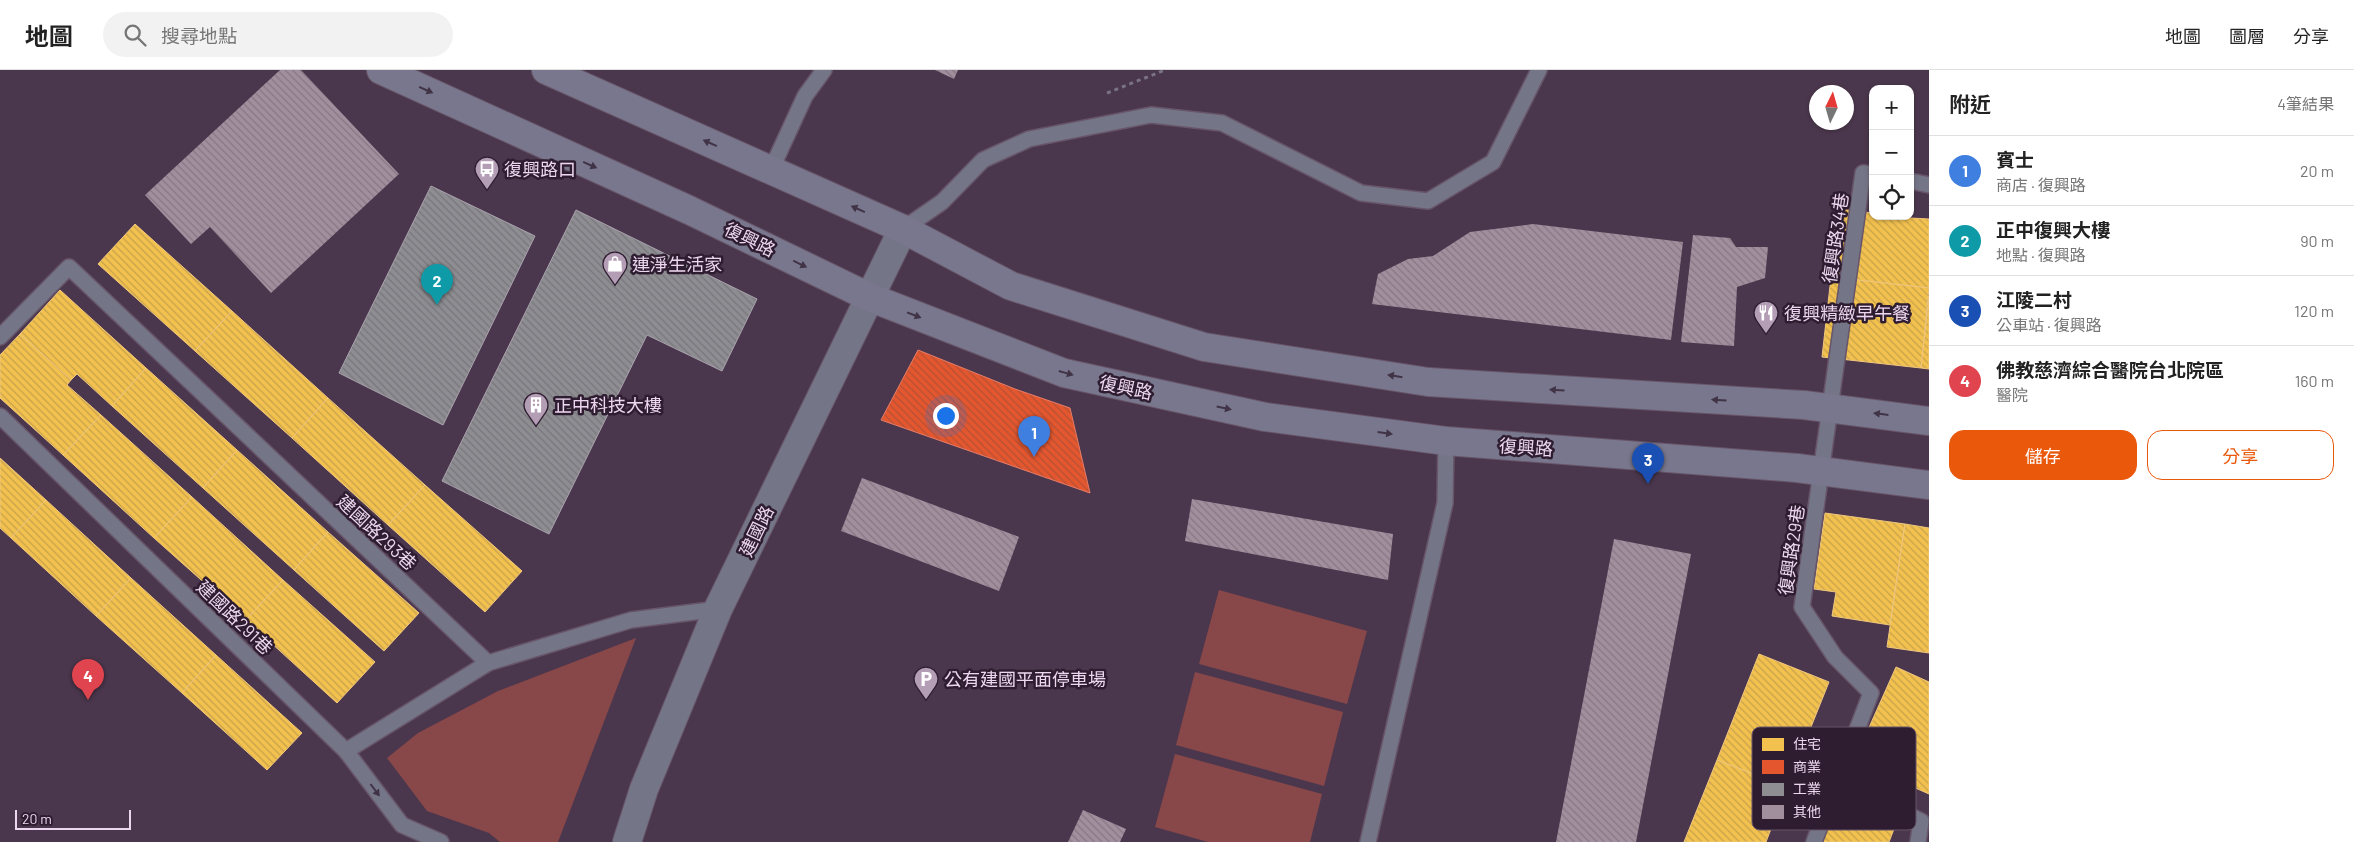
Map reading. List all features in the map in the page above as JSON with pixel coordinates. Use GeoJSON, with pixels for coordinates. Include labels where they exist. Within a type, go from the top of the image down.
{"type":"FeatureCollection","features":[{"type":"Feature","properties":{"kind":"main road","name":"復興路"},"geometry":{"type":"LineString","coordinates":[[381,70],[689,210],[869,297],[1064,373],[1265,417],[1446,441],[1797,468],[1929,485]]}},
{"type":"Feature","properties":{"kind":"main road"},"geometry":{"type":"LineString","coordinates":[[546,70],[903,229],[1011,286],[1204,347],[1428,382],[1829,408],[1929,421]]}},
{"type":"Feature","properties":{"kind":"street","name":"建國路"},"geometry":{"type":"LineString","coordinates":[[627,842],[644,789],[718,609],[903,229]]}},
{"type":"Feature","properties":{"kind":"lane"},"geometry":{"type":"LineString","coordinates":[[771,170],[805,96],[824,70]]}},
{"type":"Feature","properties":{"kind":"lane"},"geometry":{"type":"LineString","coordinates":[[903,229],[942,202],[983,160],[1029,139],[1150,115],[1222,123],[1361,193],[1428,201],[1493,162],[1539,70]]}},
{"type":"Feature","properties":{"kind":"lane","name":"復興路34巷"},"geometry":{"type":"LineString","coordinates":[[1829,408],[1863,173],[1869,174]]}},
{"type":"Feature","properties":{"kind":"lane"},"geometry":{"type":"LineString","coordinates":[[1914,182],[1929,185]]}},
{"type":"Feature","properties":{"kind":"lane","name":"建國路293巷"},"geometry":{"type":"LineString","coordinates":[[0,337],[69,267],[488,663]]}},
{"type":"Feature","properties":{"kind":"lane","name":"復興路29巷"},"geometry":{"type":"LineString","coordinates":[[1829,408],[1802,607],[1835,657],[1871,693],[1858,727]]}},
{"type":"Feature","properties":{"kind":"lane","name":"建國路291巷"},"geometry":{"type":"LineString","coordinates":[[0,416],[346,751],[402,825],[441,842]]}},
{"type":"Feature","properties":{"kind":"lane"},"geometry":{"type":"LineString","coordinates":[[1368,842],[1445,502],[1446,441]]}},
{"type":"Feature","properties":{"kind":"lane"},"geometry":{"type":"LineString","coordinates":[[346,751],[488,663],[631,620],[718,609]]}},
{"type":"Feature","properties":{"kind":"lane"},"geometry":{"type":"LineString","coordinates":[[1916,819],[1921,821],[1918,842]]}},
{"type":"Feature","properties":{"kind":"lane","name":"復興路29巷"},"geometry":{"type":"LineString","coordinates":[[1814,842],[1819,830]]}},
{"type":"Feature","properties":{"kind":"shaded area"},"geometry":{"type":"Polygon","coordinates":[[[1219,590],[1367,631],[1347,704],[1199,664],[1219,590]]]}},
{"type":"Feature","properties":{"kind":"shaded area"},"geometry":{"type":"Polygon","coordinates":[[[636,638],[558,842],[500,842],[489,833],[427,811],[387,758],[418,733],[498,691],[636,638]]]}},
{"type":"Feature","properties":{"kind":"shaded area"},"geometry":{"type":"Polygon","coordinates":[[[1195,672],[1343,712],[1324,786],[1176,745],[1195,672]]]}},
{"type":"Feature","properties":{"kind":"shaded area"},"geometry":{"type":"Polygon","coordinates":[[[1175,754],[1322,794],[1310,842],[1208,842],[1155,827],[1175,754]]]}},
{"type":"Feature","properties":{"kind":"building: 住宅"},"geometry":{"type":"Polygon","coordinates":[[[1839,209],[1869,213],[1869,220],[1929,219],[1929,288],[1831,277],[1839,209]]]}},
{"type":"Feature","properties":{"kind":"building: 住宅"},"geometry":{"type":"Polygon","coordinates":[[[135,224],[232,311],[195,351],[98,264],[135,224]]]}},
{"type":"Feature","properties":{"kind":"building: 住宅"},"geometry":{"type":"Polygon","coordinates":[[[1831,277],[1929,288],[1921,368],[1822,357],[1831,277]]]}},
{"type":"Feature","properties":{"kind":"building: 住宅"},"geometry":{"type":"Polygon","coordinates":[[[60,290],[146,368],[112,406],[77,374],[71,380],[20,334],[60,290]]]}},
{"type":"Feature","properties":{"kind":"building: 住宅"},"geometry":{"type":"Polygon","coordinates":[[[1929,296],[1929,369],[1921,368],[1929,296]]]}},
{"type":"Feature","properties":{"kind":"building: 住宅"},"geometry":{"type":"Polygon","coordinates":[[[232,311],[328,398],[292,438],[195,351],[232,311]]]}},
{"type":"Feature","properties":{"kind":"building: 住宅"},"geometry":{"type":"Polygon","coordinates":[[[20,334],[71,380],[67,385],[101,415],[63,455],[0,398],[0,355],[20,334]]]}},
{"type":"Feature","properties":{"kind":"building: 住宅"},"geometry":{"type":"Polygon","coordinates":[[[146,368],[237,450],[203,488],[112,406],[146,368]]]}},
{"type":"Feature","properties":{"kind":"building: 住宅"},"geometry":{"type":"Polygon","coordinates":[[[328,398],[425,485],[388,525],[292,438],[328,398]]]}},
{"type":"Feature","properties":{"kind":"building: 住宅"},"geometry":{"type":"Polygon","coordinates":[[[101,415],[192,497],[154,538],[63,455],[101,415]]]}},
{"type":"Feature","properties":{"kind":"building: 住宅"},"geometry":{"type":"Polygon","coordinates":[[[237,450],[328,532],[294,570],[203,488],[237,450]]]}},
{"type":"Feature","properties":{"kind":"building: 住宅"},"geometry":{"type":"Polygon","coordinates":[[[0,458],[46,500],[11,538],[0,528],[0,458]]]}},
{"type":"Feature","properties":{"kind":"building: 住宅"},"geometry":{"type":"Polygon","coordinates":[[[425,485],[522,571],[485,612],[388,525],[425,485]]]}},
{"type":"Feature","properties":{"kind":"building: 住宅"},"geometry":{"type":"Polygon","coordinates":[[[192,497],[283,580],[246,620],[154,538],[192,497]]]}},
{"type":"Feature","properties":{"kind":"building: 住宅"},"geometry":{"type":"Polygon","coordinates":[[[46,500],[131,578],[96,616],[11,538],[46,500]]]}},
{"type":"Feature","properties":{"kind":"building: 住宅"},"geometry":{"type":"Polygon","coordinates":[[[1825,513],[1905,524],[1890,625],[1832,616],[1836,592],[1814,589],[1825,513]]]}},
{"type":"Feature","properties":{"kind":"building: 住宅"},"geometry":{"type":"Polygon","coordinates":[[[1905,524],[1929,528],[1929,653],[1887,647],[1905,524]]]}},
{"type":"Feature","properties":{"kind":"building: 住宅"},"geometry":{"type":"Polygon","coordinates":[[[328,532],[419,613],[384,651],[294,570],[328,532]]]}},
{"type":"Feature","properties":{"kind":"building: 住宅"},"geometry":{"type":"Polygon","coordinates":[[[131,578],[216,655],[182,693],[96,616],[131,578]]]}},
{"type":"Feature","properties":{"kind":"building: 住宅"},"geometry":{"type":"Polygon","coordinates":[[[283,580],[375,662],[337,703],[246,620],[283,580]]]}},
{"type":"Feature","properties":{"kind":"building: 住宅"},"geometry":{"type":"Polygon","coordinates":[[[1759,654],[1829,682],[1811,727],[1752,727],[1752,774],[1717,760],[1759,654]]]}},
{"type":"Feature","properties":{"kind":"building: 住宅"},"geometry":{"type":"Polygon","coordinates":[[[216,655],[302,733],[267,770],[182,693],[216,655]]]}},
{"type":"Feature","properties":{"kind":"building: 住宅"},"geometry":{"type":"Polygon","coordinates":[[[1896,667],[1929,682],[1929,794],[1916,788],[1916,727],[1869,727],[1896,667]]]}},
{"type":"Feature","properties":{"kind":"building: 住宅"},"geometry":{"type":"Polygon","coordinates":[[[1717,760],[1752,774],[1752,830],[1771,830],[1766,842],[1684,842],[1717,760]]]}},
{"type":"Feature","properties":{"kind":"building: 住宅"},"geometry":{"type":"Polygon","coordinates":[[[1825,830],[1894,830],[1889,842],[1820,842],[1825,830]]]}},
{"type":"Feature","properties":{"kind":"building: 商業"},"geometry":{"type":"Polygon","coordinates":[[[918,350],[1015,389],[1070,408],[1090,493],[881,420],[918,350]]]}},
{"type":"Feature","properties":{"kind":"building: 工業"},"geometry":{"type":"Polygon","coordinates":[[[431,186],[535,236],[443,425],[339,373],[431,186]]]}},
{"type":"Feature","properties":{"kind":"building: 工業","name":"正中科技大樓"},"geometry":{"type":"Polygon","coordinates":[[[576,210],[757,299],[722,371],[647,335],[549,534],[442,481],[576,210]]]}},
{"type":"Feature","properties":{"kind":"building: 其他"},"geometry":{"type":"Polygon","coordinates":[[[280,70],[301,70],[399,174],[271,293],[210,227],[191,244],[145,195],[280,70]]]}},
{"type":"Feature","properties":{"kind":"building: 其他"},"geometry":{"type":"Polygon","coordinates":[[[935,70],[958,70],[954,79],[935,70]]]}},
{"type":"Feature","properties":{"kind":"building: 其他"},"geometry":{"type":"Polygon","coordinates":[[[1533,224],[1683,242],[1671,340],[1372,304],[1378,274],[1408,259],[1433,256],[1470,232],[1533,224]]]}},
{"type":"Feature","properties":{"kind":"building: 其他"},"geometry":{"type":"Polygon","coordinates":[[[1693,235],[1730,238],[1736,247],[1768,247],[1765,278],[1737,287],[1734,346],[1681,342],[1693,235]]]}},
{"type":"Feature","properties":{"kind":"building: 其他"},"geometry":{"type":"Polygon","coordinates":[[[862,478],[1019,537],[999,591],[841,531],[862,478]]]}},
{"type":"Feature","properties":{"kind":"building: 其他"},"geometry":{"type":"Polygon","coordinates":[[[1192,499],[1393,534],[1388,580],[1185,541],[1192,499]]]}},
{"type":"Feature","properties":{"kind":"building: 其他"},"geometry":{"type":"Polygon","coordinates":[[[1614,539],[1691,554],[1636,842],[1556,842],[1614,539]]]}},
{"type":"Feature","properties":{"kind":"building: 其他"},"geometry":{"type":"Polygon","coordinates":[[[1083,810],[1126,829],[1120,842],[1068,842],[1083,810]]]}},
{"type":"Feature","properties":{"kind":"place","name":"復興路口"},"geometry":{"type":"Point","coordinates":[487,190]}},
{"type":"Feature","properties":{"kind":"place","name":"連淨生活家"},"geometry":{"type":"Point","coordinates":[615,285]}},
{"type":"Feature","properties":{"kind":"place","name":"正中復興大樓"},"geometry":{"type":"Point","coordinates":[437,305]}},
{"type":"Feature","properties":{"kind":"place","name":"復興精緻早午餐"},"geometry":{"type":"Point","coordinates":[1766,334]}},
{"type":"Feature","properties":{"kind":"place","name":"正中科技大樓"},"geometry":{"type":"Point","coordinates":[536,426]}},
{"type":"Feature","properties":{"kind":"place","name":"賓士"},"geometry":{"type":"Point","coordinates":[1034,457]}},
{"type":"Feature","properties":{"kind":"place","name":"江陵二村"},"geometry":{"type":"Point","coordinates":[1648,484]}},
{"type":"Feature","properties":{"kind":"place","name":"佛教慈濟綜合醫院台北院區"},"geometry":{"type":"Point","coordinates":[88,700]}},
{"type":"Feature","properties":{"kind":"place","name":"公有建國平面停車場"},"geometry":{"type":"Point","coordinates":[926,700]}}]}
